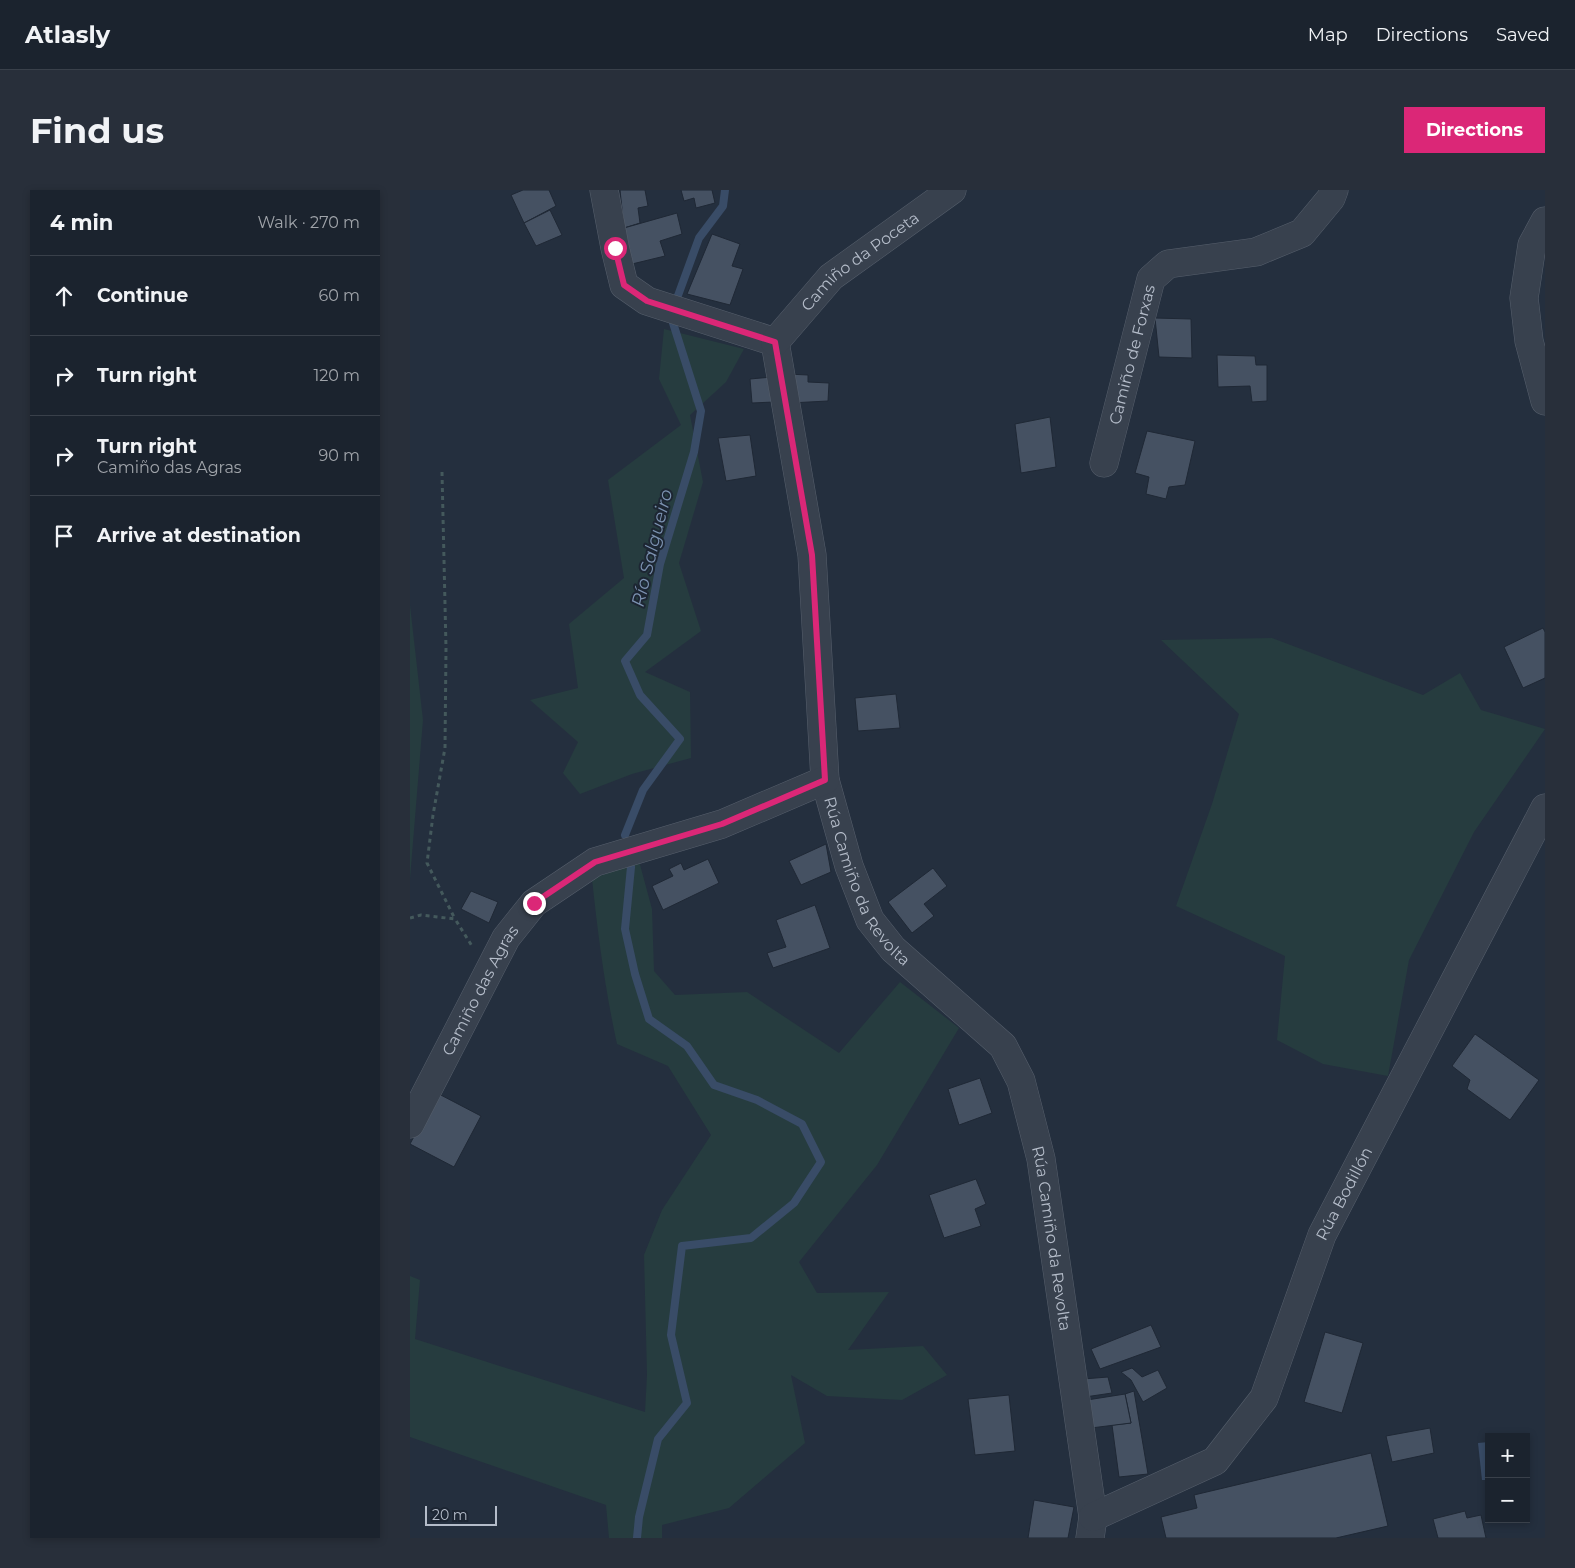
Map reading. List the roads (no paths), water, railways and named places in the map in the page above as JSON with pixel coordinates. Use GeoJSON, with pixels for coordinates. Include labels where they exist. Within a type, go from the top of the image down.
{"type":"FeatureCollection","features":[{"type":"Feature","properties":{"kind":"street"},"geometry":{"type":"LineString","coordinates":[[604,190],[624,285],[647,301],[775,342]]}},
{"type":"Feature","properties":{"kind":"street","name":"Camiño da Poceta"},"geometry":{"type":"LineString","coordinates":[[775,342],[831,277],[952,190]]}},
{"type":"Feature","properties":{"kind":"street","name":"Camiño de Forxas"},"geometry":{"type":"LineString","coordinates":[[1104,462],[1151,279],[1168,264],[1256,252],[1302,233],[1331,198],[1334,190]]}},
{"type":"Feature","properties":{"kind":"street"},"geometry":{"type":"LineString","coordinates":[[1545,221],[1532,245],[1524,298],[1529,341],[1545,401]]}},
{"type":"Feature","properties":{"kind":"street","name":"Rúa Camiño da Revolta"},"geometry":{"type":"LineString","coordinates":[[775,342],[812,555],[825,780],[849,866],[870,920],[893,950],[1003,1046],[1021,1081],[1041,1159],[1091,1528]]}},
{"type":"Feature","properties":{"kind":"street","name":"Camiño das Agras"},"geometry":{"type":"LineString","coordinates":[[410,1124],[506,938],[534,903],[595,862],[722,824],[825,780]]}},
{"type":"Feature","properties":{"kind":"street","name":"Rúa Bodillón"},"geometry":{"type":"LineString","coordinates":[[1091,1528],[1215,1461],[1264,1398],[1322,1235],[1545,808]]}},
{"type":"Feature","properties":{"kind":"water"},"geometry":{"type":"Polygon","coordinates":[[[1485,1442],[1485,1480],[1482,1480],[1478,1443],[1485,1442]]]}},
{"type":"Feature","properties":{"kind":"waterway","name":"Río Salgueiro"},"geometry":{"type":"LineString","coordinates":[[676,301],[699,238],[723,206],[725,190]]}},
{"type":"Feature","properties":{"kind":"waterway","name":"Río Salgueiro"},"geometry":{"type":"LineString","coordinates":[[625,835],[643,790],[680,739],[640,695],[625,661],[647,635],[660,564],[694,452],[701,411],[673,323]]}},
{"type":"Feature","properties":{"kind":"waterway","name":"Río Salgueiro"},"geometry":{"type":"LineString","coordinates":[[631,867],[625,929],[635,974],[649,1019],[687,1046],[714,1085],[757,1100],[802,1124],[821,1162],[794,1203],[751,1238],[682,1246],[671,1335],[687,1403],[658,1439],[639,1517],[637,1538]]}}]}
